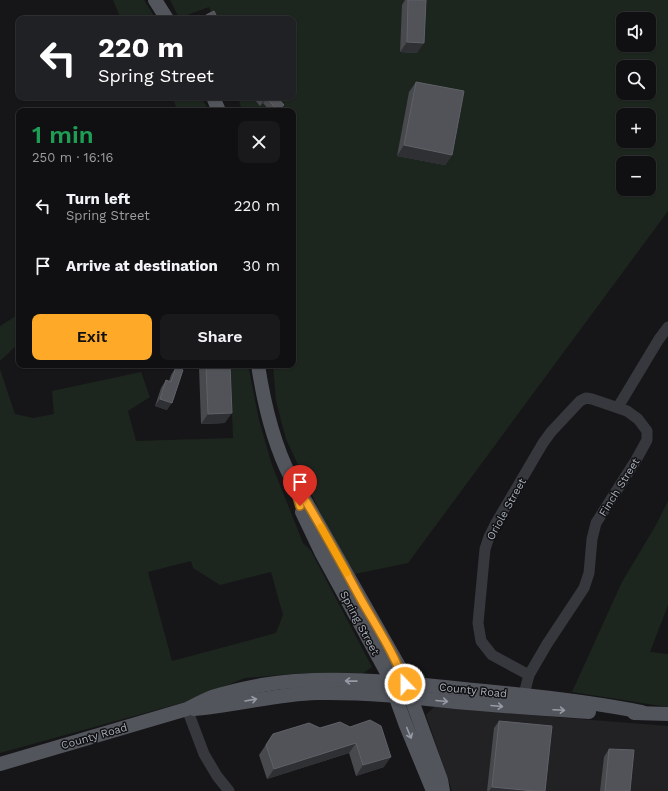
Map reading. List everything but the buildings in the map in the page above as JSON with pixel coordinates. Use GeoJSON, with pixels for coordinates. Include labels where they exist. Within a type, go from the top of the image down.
{"type":"FeatureCollection","features":[{"type":"Feature","properties":{"kind":"main road"},"geometry":{"type":"LineString","coordinates":[[155,0],[165,16]]}},
{"type":"Feature","properties":{"kind":"main road","name":"Spring Street"},"geometry":{"type":"LineString","coordinates":[[259,368],[266,409],[283,462],[400,668],[443,791]]}},
{"type":"Feature","properties":{"kind":"main road","name":"Spring Street"},"geometry":{"type":"LineString","coordinates":[[292,479],[300,506],[322,554],[387,673],[433,791]]}},
{"type":"Feature","properties":{"kind":"main road","name":"County Road"},"geometry":{"type":"LineString","coordinates":[[0,764],[187,709],[213,708],[270,697],[317,693],[393,690],[405,684],[522,701]]}},
{"type":"Feature","properties":{"kind":"main road","name":"County Road"},"geometry":{"type":"LineString","coordinates":[[393,690],[410,698],[522,701],[610,706],[642,712],[668,714]]}},
{"type":"Feature","properties":{"kind":"street"},"geometry":{"type":"LineString","coordinates":[[618,407],[659,339],[668,327]]}},
{"type":"Feature","properties":{"kind":"street","name":"Oriole Street"},"geometry":{"type":"LineString","coordinates":[[529,675],[492,655],[481,641],[478,623],[485,549],[489,537],[543,443],[571,410],[580,401],[586,398],[618,407]]}},
{"type":"Feature","properties":{"kind":"street","name":"Finch Street"},"geometry":{"type":"LineString","coordinates":[[522,701],[529,675],[584,588],[589,573],[592,539],[596,523],[647,440],[647,431],[638,419],[627,411],[618,407]]}},
{"type":"Feature","properties":{"kind":"street"},"geometry":{"type":"LineString","coordinates":[[187,709],[204,754],[217,776],[229,791]]}},
{"type":"Feature","properties":{"kind":"shaded area"},"geometry":{"type":"Polygon","coordinates":[[[113,0],[144,0],[154,16],[120,16],[113,0]]]}},
{"type":"Feature","properties":{"kind":"shaded area"},"geometry":{"type":"Polygon","coordinates":[[[170,0],[668,0],[668,211],[408,563],[355,574],[326,525],[286,439],[276,401],[273,368],[296,368],[296,108],[241,108],[239,100],[296,100],[296,16],[212,16],[209,7],[184,16],[178,16],[170,0]]]}},
{"type":"Feature","properties":{"kind":"shaded area"},"geometry":{"type":"Polygon","coordinates":[[[174,100],[203,100],[207,108],[176,108],[174,100]]]}},
{"type":"Feature","properties":{"kind":"shaded area"},"geometry":{"type":"Polygon","coordinates":[[[16,316],[16,346],[0,361],[0,326],[16,316]]]}},
{"type":"Feature","properties":{"kind":"shaded area"},"geometry":{"type":"Polygon","coordinates":[[[230,368],[249,368],[259,420],[272,465],[303,543],[311,551],[372,667],[362,674],[303,673],[245,678],[185,702],[0,753],[0,369],[15,414],[33,418],[54,414],[52,391],[141,372],[150,397],[128,411],[136,441],[233,438],[230,368]],[[191,561],[148,572],[172,661],[276,633],[283,615],[271,572],[220,585],[193,568],[191,561]]]}},
{"type":"Feature","properties":{"kind":"shaded area"},"geometry":{"type":"Polygon","coordinates":[[[668,501],[668,605],[650,652],[668,654],[668,707],[572,692],[622,582],[656,525],[668,501]]]}},
{"type":"Feature","properties":{"kind":"shaded area"},"geometry":{"type":"Polygon","coordinates":[[[435,706],[668,726],[668,791],[452,791],[426,715],[435,706]]]}},
{"type":"Feature","properties":{"kind":"slow traffic"},"geometry":{"type":"LineString","coordinates":[[321,527],[347,573]]}},
{"type":"Feature","properties":{"kind":"route"},"geometry":{"type":"LineString","coordinates":[[300,506],[292,479],[400,668],[405,684]]}}]}
